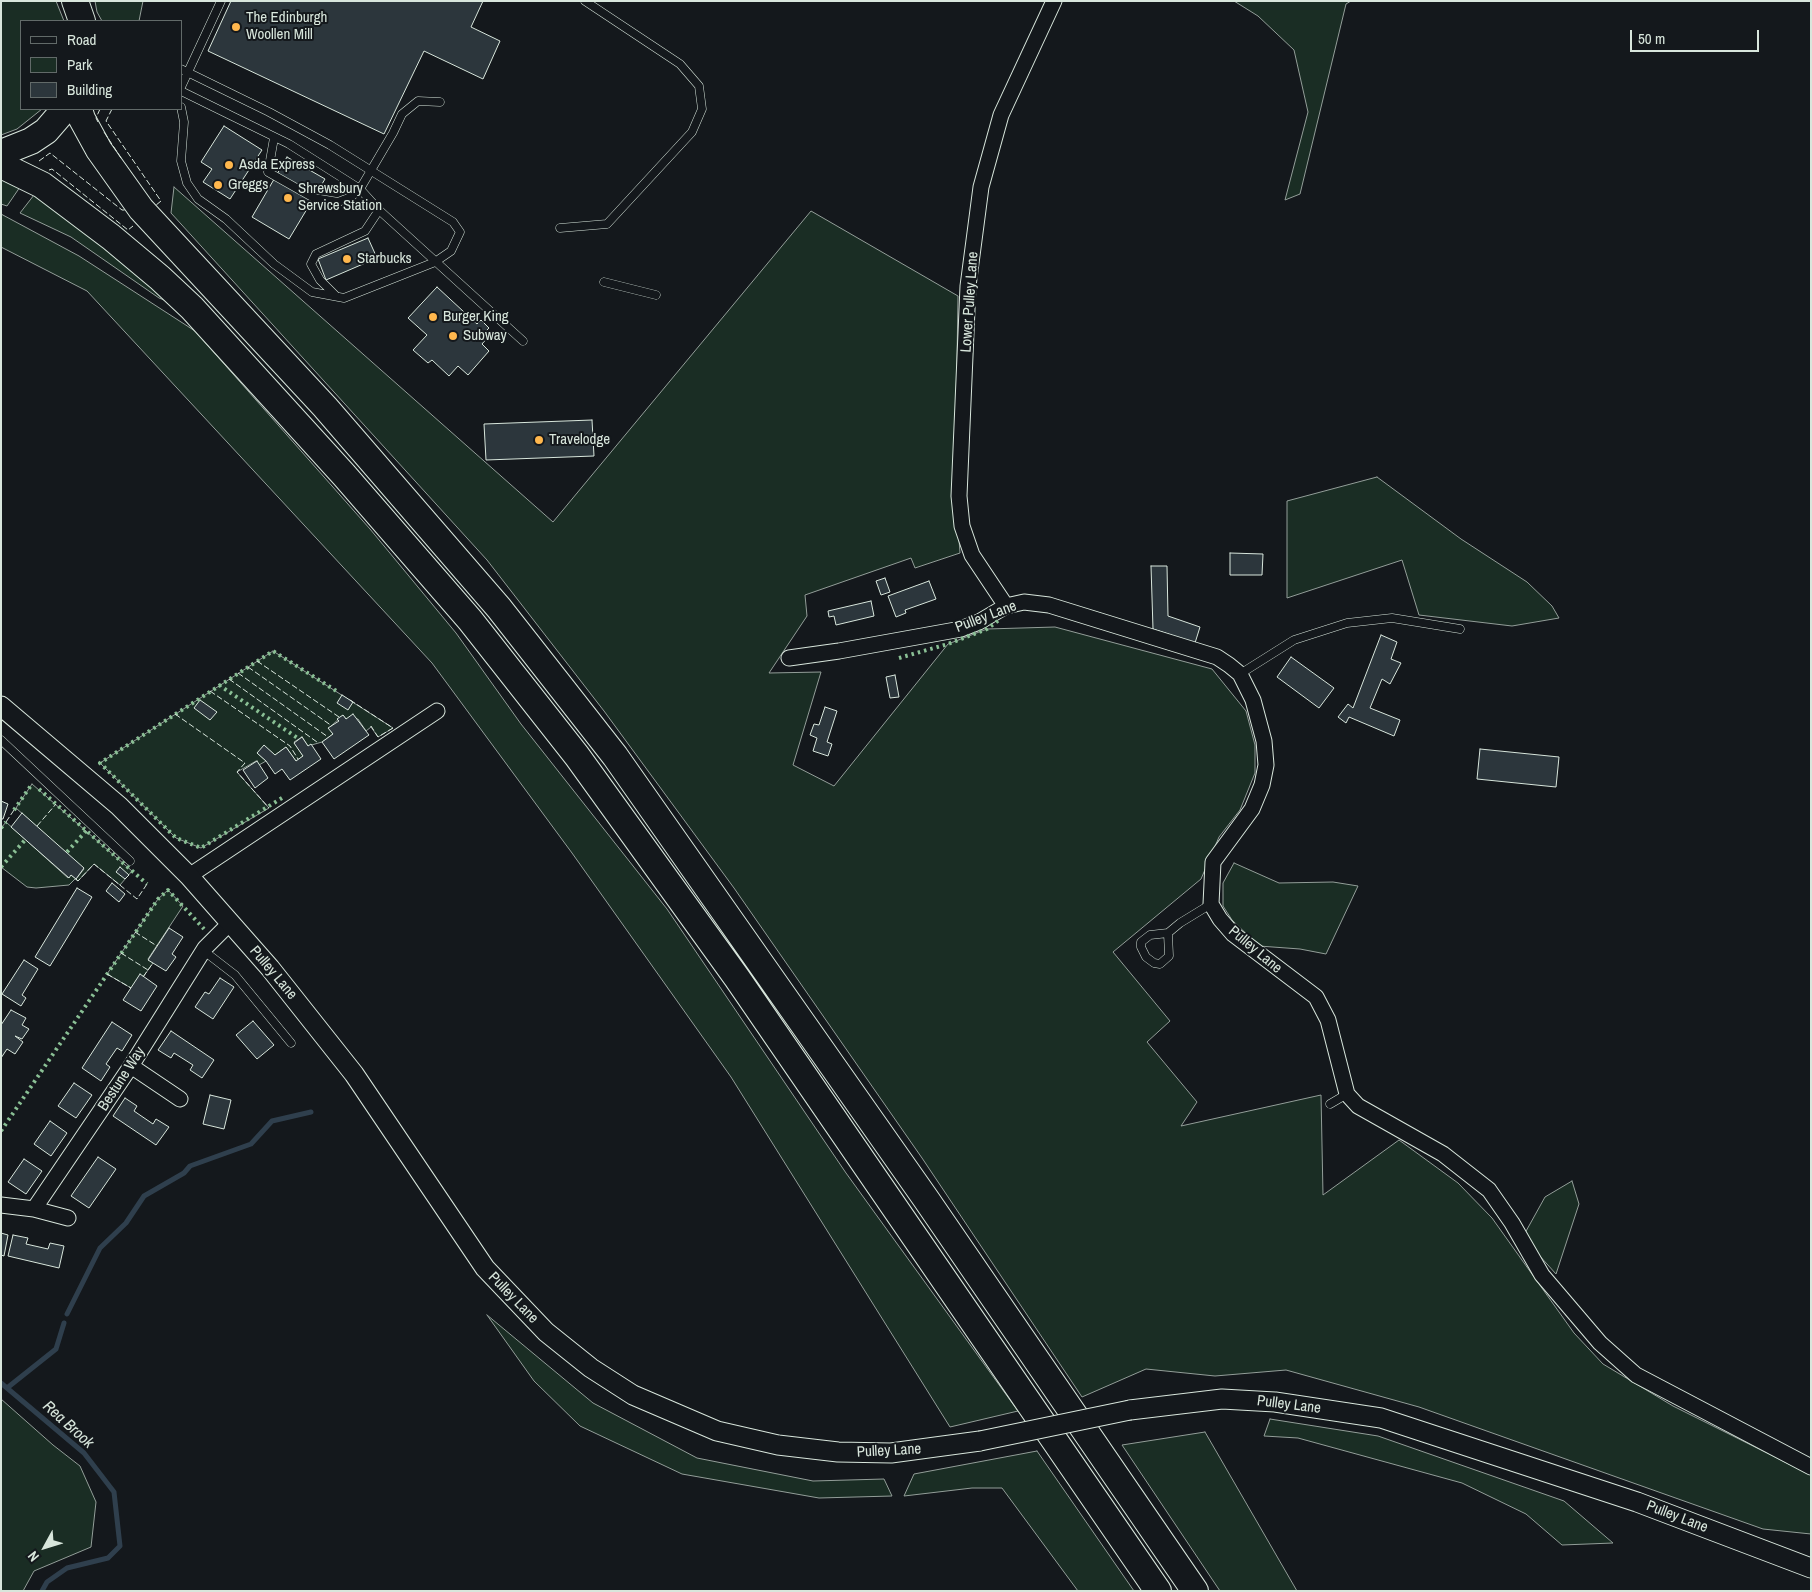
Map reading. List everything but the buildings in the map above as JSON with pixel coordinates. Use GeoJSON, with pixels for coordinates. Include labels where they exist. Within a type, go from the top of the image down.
{"type":"FeatureCollection","features":[{"type":"Feature","properties":{"kind":"highway"},"geometry":{"type":"LineString","coordinates":[[1,153],[31,141],[46,131],[64,110]]}},
{"type":"Feature","properties":{"kind":"highway"},"geometry":{"type":"LineString","coordinates":[[79,110],[82,120],[99,150],[141,209],[358,444],[500,608],[615,756],[926,1199],[1195,1591]]}},
{"type":"Feature","properties":{"kind":"highway"},"geometry":{"type":"LineString","coordinates":[[1,165],[42,185],[104,231],[160,278],[192,308],[344,475],[470,620],[577,756],[737,978],[1158,1591]]}},
{"type":"Feature","properties":{"kind":"street","name":"Lower Pulley Lane"},"geometry":{"type":"LineString","coordinates":[[1006,606],[972,555],[962,526],[959,496],[968,286],[981,187],[1001,115],[1054,1]]}},
{"type":"Feature","properties":{"kind":"street","name":"Pulley Lane"},"geometry":{"type":"LineString","coordinates":[[789,658],[960,629],[979,622],[1006,606],[1024,602],[1049,605],[1217,657],[1240,674],[1253,700],[1264,741],[1266,765],[1262,785],[1252,809],[1213,862],[1211,904],[1220,920],[1233,934],[1316,998],[1328,1020],[1347,1094]]}},
{"type":"Feature","properties":{"kind":"street","name":"Pulley Lane"},"geometry":{"type":"LineString","coordinates":[[1,706],[119,806],[189,876],[270,968],[354,1074],[484,1268],[546,1332],[591,1368],[633,1395],[717,1431],[778,1444],[838,1452],[891,1453],[980,1441],[1130,1410],[1222,1399],[1275,1402],[1381,1418],[1637,1502],[1811,1568]]}},
{"type":"Feature","properties":{"kind":"street"},"geometry":{"type":"LineString","coordinates":[[189,876],[437,711]]}},
{"type":"Feature","properties":{"kind":"street","name":"Bestune Way"},"geometry":{"type":"LineString","coordinates":[[34,1209],[131,1066],[204,951],[230,923]]}},
{"type":"Feature","properties":{"kind":"street"},"geometry":{"type":"LineString","coordinates":[[131,1066],[180,1099]]}},
{"type":"Feature","properties":{"kind":"street"},"geometry":{"type":"LineString","coordinates":[[1347,1094],[1358,1106],[1444,1154],[1489,1190],[1512,1223],[1542,1275],[1600,1343],[1636,1375],[1811,1467]]}},
{"type":"Feature","properties":{"kind":"street"},"geometry":{"type":"LineString","coordinates":[[1,1205],[34,1209],[68,1218]]}},
{"type":"Feature","properties":{"kind":"lane"},"geometry":{"type":"LineString","coordinates":[[182,110],[184,122],[181,161],[187,183],[198,199],[226,219],[274,264],[312,292],[344,298],[435,262],[451,251],[460,232],[453,222],[330,145],[184,70],[221,1]]}},
{"type":"Feature","properties":{"kind":"lane"},"geometry":{"type":"LineString","coordinates":[[560,228],[608,224],[686,138],[702,109],[699,86],[680,64],[585,1]]}},
{"type":"Feature","properties":{"kind":"lane"},"geometry":{"type":"LineString","coordinates":[[182,92],[289,144],[360,189],[435,262],[523,341]]}},
{"type":"Feature","properties":{"kind":"lane"},"geometry":{"type":"LineString","coordinates":[[274,138],[268,172],[314,198],[338,202],[351,197],[360,189],[402,114],[418,101],[440,102]]}},
{"type":"Feature","properties":{"kind":"lane"},"geometry":{"type":"LineString","coordinates":[[344,298],[331,293],[320,280],[311,264],[316,254],[365,230],[380,210]]}},
{"type":"Feature","properties":{"kind":"lane"},"geometry":{"type":"LineString","coordinates":[[604,282],[656,295]]}},
{"type":"Feature","properties":{"kind":"lane"},"geometry":{"type":"LineString","coordinates":[[1240,674],[1294,640],[1347,622],[1392,618],[1460,629]]}},
{"type":"Feature","properties":{"kind":"lane"},"geometry":{"type":"LineString","coordinates":[[1,740],[130,861]]}},
{"type":"Feature","properties":{"kind":"lane"},"geometry":{"type":"LineString","coordinates":[[1168,933],[1169,956],[1165,962],[1160,964],[1154,963],[1146,957],[1140,947],[1141,942],[1150,935],[1168,933],[1180,923],[1211,904]]}},
{"type":"Feature","properties":{"kind":"lane"},"geometry":{"type":"LineString","coordinates":[[204,951],[235,975],[291,1043]]}},
{"type":"Feature","properties":{"kind":"lane"},"geometry":{"type":"LineString","coordinates":[[1330,1104],[1347,1094]]}},
{"type":"Feature","properties":{"kind":"green space"},"geometry":{"type":"Polygon","coordinates":[[[1,1],[56,1],[64,20],[20,20],[20,110],[41,110],[17,129],[1,135],[1,1]]]}},
{"type":"Feature","properties":{"kind":"green space"},"geometry":{"type":"Polygon","coordinates":[[[95,1],[143,1],[139,20],[101,20],[97,12],[95,1]]]}},
{"type":"Feature","properties":{"kind":"green space"},"geometry":{"type":"Polygon","coordinates":[[[1234,1],[1351,1],[1346,4],[1300,194],[1285,200],[1308,112],[1294,50],[1258,16],[1234,1]]]}},
{"type":"Feature","properties":{"kind":"green space"},"geometry":{"type":"Polygon","coordinates":[[[1,179],[20,187],[7,206],[1,204],[1,179]]]}},
{"type":"Feature","properties":{"kind":"green space"},"geometry":{"type":"Polygon","coordinates":[[[174,187],[553,522],[811,211],[958,296],[955,485],[960,553],[915,568],[911,558],[805,595],[807,616],[769,673],[821,672],[793,765],[834,786],[948,644],[987,629],[1055,627],[1212,669],[1246,711],[1255,745],[1255,773],[1240,810],[1219,837],[1201,879],[1113,952],[1170,1021],[1147,1042],[1197,1102],[1181,1126],[1321,1095],[1323,1195],[1399,1140],[1458,1183],[1492,1218],[1574,1333],[1603,1364],[1673,1406],[1811,1475],[1811,1534],[1763,1529],[1419,1407],[1286,1370],[1215,1376],[1146,1369],[1082,1397],[922,1158],[734,888],[604,711],[487,560],[171,213],[174,187]]]}},
{"type":"Feature","properties":{"kind":"green space"},"geometry":{"type":"Polygon","coordinates":[[[34,195],[126,264],[172,303],[159,298],[71,237],[20,213],[34,195]]]}},
{"type":"Feature","properties":{"kind":"green space"},"geometry":{"type":"Polygon","coordinates":[[[1,214],[79,256],[195,331],[370,529],[456,633],[521,724],[667,909],[846,1173],[1018,1411],[950,1427],[731,1077],[572,853],[432,663],[87,291],[1,247],[1,214]]]}},
{"type":"Feature","properties":{"kind":"green space"},"geometry":{"type":"Polygon","coordinates":[[[1377,477],[1461,539],[1527,582],[1552,606],[1559,618],[1512,626],[1419,615],[1402,560],[1287,598],[1287,501],[1377,477]]]}},
{"type":"Feature","properties":{"kind":"green space"},"geometry":{"type":"Polygon","coordinates":[[[273,651],[393,728],[378,737],[371,727],[366,731],[358,719],[346,719],[343,715],[329,728],[333,734],[322,742],[308,746],[302,737],[294,742],[303,756],[296,761],[286,747],[275,755],[264,746],[257,753],[266,761],[259,765],[256,761],[237,772],[269,808],[201,848],[176,838],[100,763],[273,651]]]}},
{"type":"Feature","properties":{"kind":"green space"},"geometry":{"type":"Polygon","coordinates":[[[32,784],[132,871],[120,885],[94,864],[78,881],[75,879],[69,885],[36,888],[27,887],[1,867],[1,828],[6,822],[68,878],[71,875],[76,879],[84,869],[16,808],[32,784]]]}},
{"type":"Feature","properties":{"kind":"green space"},"geometry":{"type":"Polygon","coordinates":[[[1234,863],[1279,883],[1333,882],[1358,886],[1326,954],[1300,949],[1259,946],[1232,920],[1223,906],[1223,883],[1234,863]]]}},
{"type":"Feature","properties":{"kind":"green space"},"geometry":{"type":"Polygon","coordinates":[[[168,890],[183,906],[148,959],[153,963],[143,977],[131,988],[107,974],[158,899],[168,890]]]}},
{"type":"Feature","properties":{"kind":"green space"},"geometry":{"type":"Polygon","coordinates":[[[1572,1181],[1579,1204],[1556,1274],[1538,1254],[1525,1233],[1545,1197],[1572,1181]]]}},
{"type":"Feature","properties":{"kind":"green space"},"geometry":{"type":"Polygon","coordinates":[[[487,1315],[593,1403],[697,1458],[813,1481],[884,1479],[892,1496],[819,1498],[682,1474],[580,1426],[534,1381],[487,1315]]]}},
{"type":"Feature","properties":{"kind":"green space"},"geometry":{"type":"Polygon","coordinates":[[[1,1399],[80,1466],[96,1502],[91,1547],[34,1571],[23,1591],[1,1591],[1,1399]]]}},
{"type":"Feature","properties":{"kind":"green space"},"geometry":{"type":"Polygon","coordinates":[[[1270,1419],[1378,1436],[1564,1501],[1613,1543],[1562,1545],[1526,1514],[1462,1483],[1298,1438],[1264,1436],[1270,1419]]]}},
{"type":"Feature","properties":{"kind":"green space"},"geometry":{"type":"Polygon","coordinates":[[[1205,1432],[1297,1591],[1220,1591],[1122,1445],[1205,1432]]]}},
{"type":"Feature","properties":{"kind":"green space"},"geometry":{"type":"Polygon","coordinates":[[[1037,1451],[1134,1591],[1078,1591],[1002,1488],[972,1488],[904,1496],[914,1474],[1037,1451]]]}},
{"type":"Feature","properties":{"kind":"waterway"},"geometry":{"type":"LineString","coordinates":[[67,1314],[100,1248],[126,1223],[144,1196],[184,1173],[190,1166],[251,1144],[272,1121],[311,1112]]}},
{"type":"Feature","properties":{"kind":"waterway"},"geometry":{"type":"LineString","coordinates":[[7,1388],[56,1349],[64,1323]]}},
{"type":"Feature","properties":{"kind":"waterway","name":"Rea Brook"},"geometry":{"type":"LineString","coordinates":[[1,1383],[84,1453],[114,1492],[120,1546],[108,1558],[67,1568],[47,1582],[42,1591]]}},
{"type":"Feature","properties":{"kind":"hedge"},"geometry":{"type":"LineString","coordinates":[[899,658],[948,644],[987,629],[999,620]]}},
{"type":"Feature","properties":{"kind":"hedge"},"geometry":{"type":"LineString","coordinates":[[282,798],[201,848],[176,838],[100,763],[273,651],[338,692]]}},
{"type":"Feature","properties":{"kind":"hedge"},"geometry":{"type":"LineString","coordinates":[[219,685],[299,739]]}},
{"type":"Feature","properties":{"kind":"hedge"},"geometry":{"type":"LineString","coordinates":[[14,810],[32,784]]}},
{"type":"Feature","properties":{"kind":"hedge"},"geometry":{"type":"LineString","coordinates":[[39,789],[147,884]]}},
{"type":"Feature","properties":{"kind":"hedge"},"geometry":{"type":"LineString","coordinates":[[1,828],[6,822]]}},
{"type":"Feature","properties":{"kind":"hedge"},"geometry":{"type":"LineString","coordinates":[[67,852],[86,831]]}},
{"type":"Feature","properties":{"kind":"hedge"},"geometry":{"type":"LineString","coordinates":[[1,867],[25,840]]}},
{"type":"Feature","properties":{"kind":"hedge"},"geometry":{"type":"LineString","coordinates":[[1,1131],[158,899],[168,890],[204,929]]}},
{"type":"Feature","properties":{"kind":"fence"},"geometry":{"type":"LineString","coordinates":[[98,122],[96,118],[100,110]]}},
{"type":"Feature","properties":{"kind":"fence"},"geometry":{"type":"LineString","coordinates":[[112,110],[106,121],[161,201],[155,206]]}},
{"type":"Feature","properties":{"kind":"fence"},"geometry":{"type":"LineString","coordinates":[[104,132],[121,158]]}},
{"type":"Feature","properties":{"kind":"fence"},"geometry":{"type":"LineString","coordinates":[[39,161],[50,153],[122,210],[126,210]]}},
{"type":"Feature","properties":{"kind":"fence"},"geometry":{"type":"LineString","coordinates":[[49,170],[52,169],[128,230],[133,226]]}},
{"type":"Feature","properties":{"kind":"fence"},"geometry":{"type":"LineString","coordinates":[[257,661],[339,717]]}},
{"type":"Feature","properties":{"kind":"fence"},"geometry":{"type":"LineString","coordinates":[[248,667],[332,726]]}},
{"type":"Feature","properties":{"kind":"fence"},"geometry":{"type":"LineString","coordinates":[[238,673],[328,737]]}},
{"type":"Feature","properties":{"kind":"fence"},"geometry":{"type":"LineString","coordinates":[[229,679],[317,742]]}},
{"type":"Feature","properties":{"kind":"fence"},"geometry":{"type":"LineString","coordinates":[[210,691],[290,746],[298,759]]}},
{"type":"Feature","properties":{"kind":"fence"},"geometry":{"type":"LineString","coordinates":[[350,700],[393,728],[378,737],[371,726],[369,728]]}},
{"type":"Feature","properties":{"kind":"fence"},"geometry":{"type":"LineString","coordinates":[[175,714],[245,763],[237,772],[269,808]]}},
{"type":"Feature","properties":{"kind":"fence"},"geometry":{"type":"LineString","coordinates":[[37,826],[56,804]]}},
{"type":"Feature","properties":{"kind":"fence"},"geometry":{"type":"LineString","coordinates":[[6,822],[14,810]]}},
{"type":"Feature","properties":{"kind":"fence"},"geometry":{"type":"LineString","coordinates":[[76,879],[78,881],[94,864],[137,899],[147,884]]}},
{"type":"Feature","properties":{"kind":"fence"},"geometry":{"type":"LineString","coordinates":[[135,932],[157,946]]}},
{"type":"Feature","properties":{"kind":"fence"},"geometry":{"type":"LineString","coordinates":[[121,953],[148,970]]}},
{"type":"Feature","properties":{"kind":"fence"},"geometry":{"type":"LineString","coordinates":[[143,977],[153,963]]}},
{"type":"Feature","properties":{"kind":"fence"},"geometry":{"type":"LineString","coordinates":[[107,974],[131,988]]}},
{"type":"Feature","properties":{"kind":"place","name":"The Edinburgh Woollen Mill"},"geometry":{"type":"Point","coordinates":[236,27]}},
{"type":"Feature","properties":{"kind":"place","name":"Asda Express"},"geometry":{"type":"Point","coordinates":[229,165]}},
{"type":"Feature","properties":{"kind":"place","name":"Greggs"},"geometry":{"type":"Point","coordinates":[218,185]}},
{"type":"Feature","properties":{"kind":"place","name":"Shrewsbury Service Station"},"geometry":{"type":"Point","coordinates":[288,198]}},
{"type":"Feature","properties":{"kind":"place","name":"Starbucks"},"geometry":{"type":"Point","coordinates":[347,259]}},
{"type":"Feature","properties":{"kind":"place","name":"Burger King"},"geometry":{"type":"Point","coordinates":[433,317]}},
{"type":"Feature","properties":{"kind":"place","name":"Subway"},"geometry":{"type":"Point","coordinates":[453,336]}},
{"type":"Feature","properties":{"kind":"place","name":"Travelodge"},"geometry":{"type":"Point","coordinates":[539,440]}}]}
